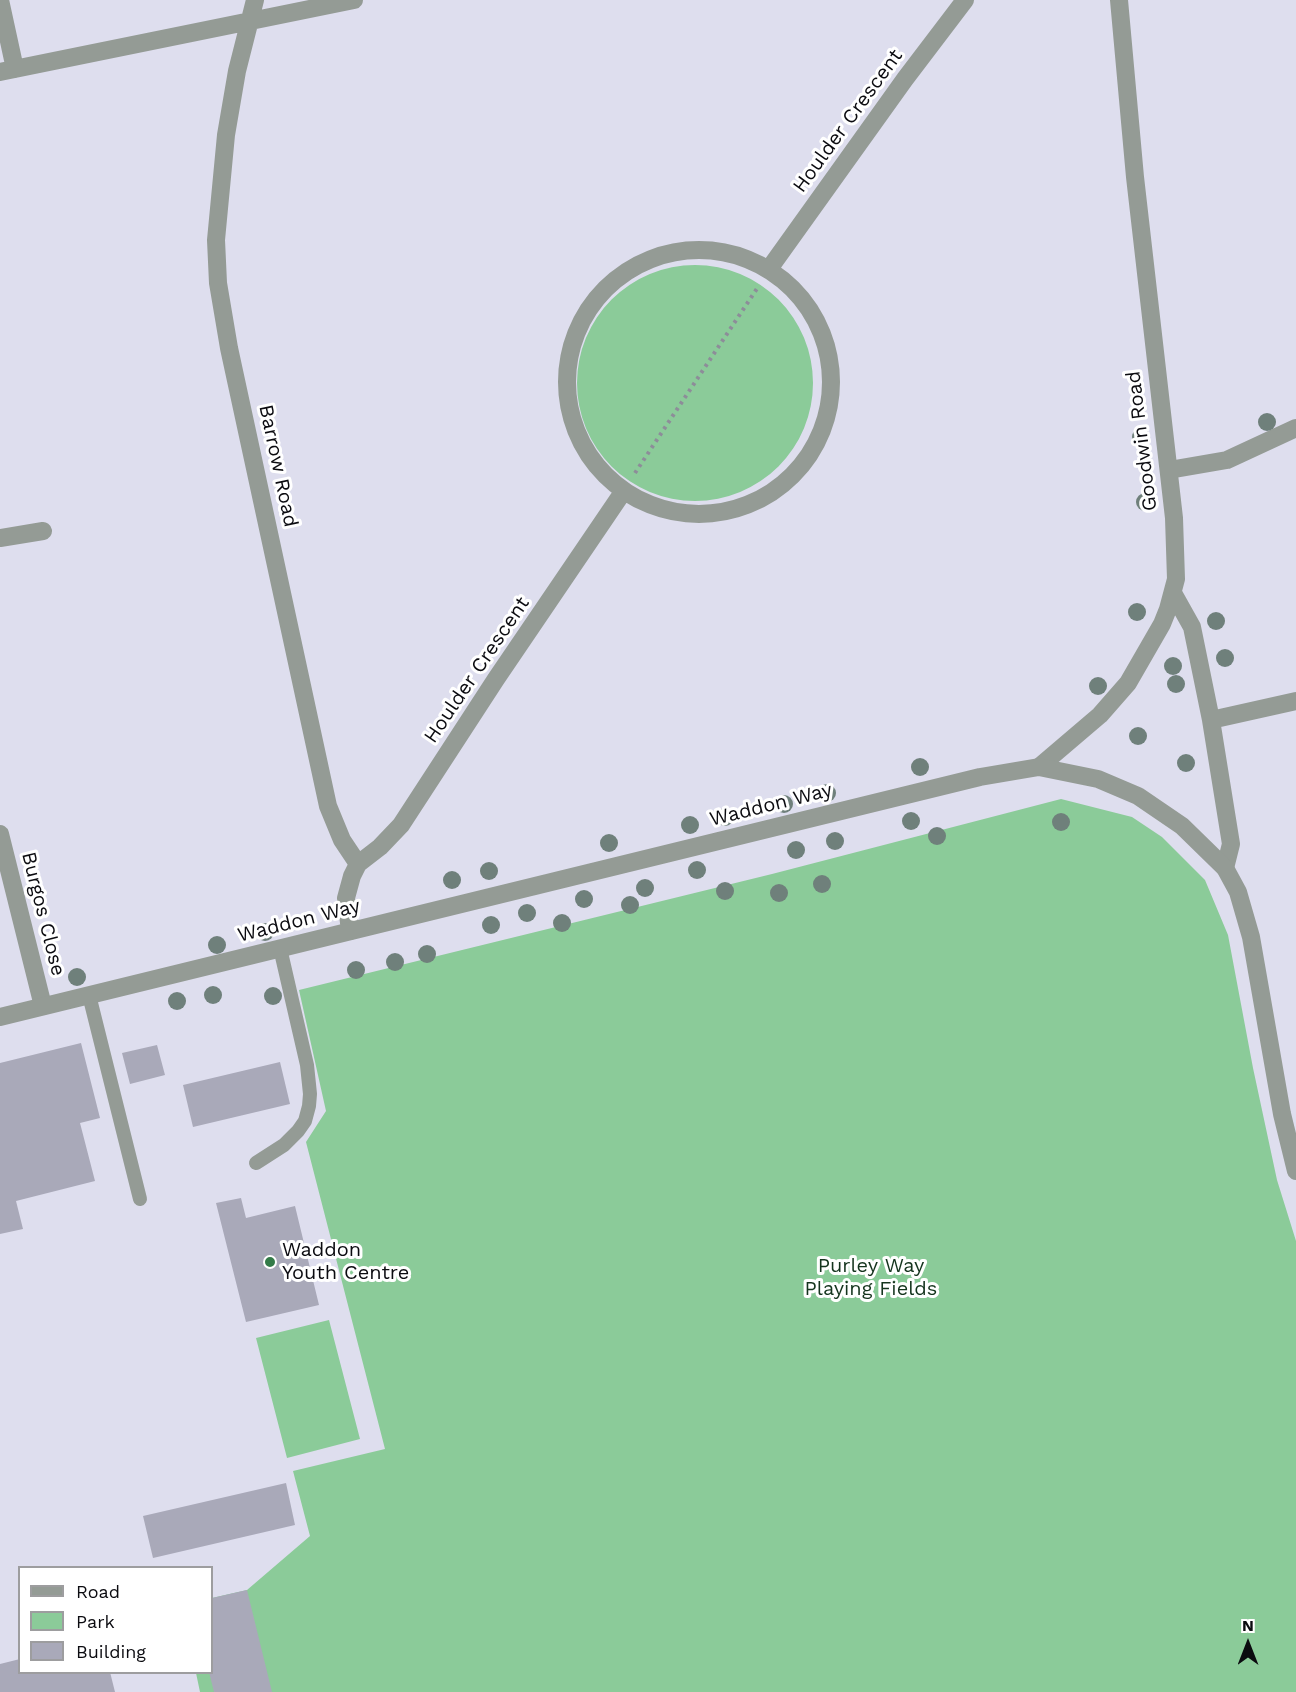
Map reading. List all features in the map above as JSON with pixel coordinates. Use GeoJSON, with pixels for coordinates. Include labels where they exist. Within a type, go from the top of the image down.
{"type":"FeatureCollection","features":[{"type":"Feature","properties":{"kind":"street"},"geometry":{"type":"LineString","coordinates":[[0,0],[8,71],[354,0]]}},
{"type":"Feature","properties":{"kind":"street","name":"Barrow Road"},"geometry":{"type":"LineString","coordinates":[[255,0],[237,71],[225,145],[216,240],[218,283],[229,348],[328,806],[342,840],[358,864]]}},
{"type":"Feature","properties":{"kind":"street","name":"Houlder Crescent"},"geometry":{"type":"LineString","coordinates":[[769,270],[905,79],[965,0]]}},
{"type":"Feature","properties":{"kind":"street","name":"Goodwin Road"},"geometry":{"type":"LineString","coordinates":[[1039,767],[1100,715],[1128,683],[1162,624],[1173,593],[1177,561],[1169,470],[1135,177],[1119,0]]}},
{"type":"Feature","properties":{"kind":"street"},"geometry":{"type":"LineString","coordinates":[[682,250],[727,252],[769,270],[801,297],[823,333],[832,375],[828,417],[810,455],[782,487],[745,507],[703,515],[661,510],[623,492],[590,460],[570,418],[566,373],[576,329],[595,300],[602,291],[638,264],[682,250]]}},
{"type":"Feature","properties":{"kind":"street"},"geometry":{"type":"LineString","coordinates":[[1169,470],[1227,460],[1296,428]]}},
{"type":"Feature","properties":{"kind":"street","name":"Houlder Crescent"},"geometry":{"type":"LineString","coordinates":[[358,864],[380,847],[401,825],[495,679],[623,492]]}},
{"type":"Feature","properties":{"kind":"street"},"geometry":{"type":"LineString","coordinates":[[0,538],[43,531]]}},
{"type":"Feature","properties":{"kind":"street"},"geometry":{"type":"LineString","coordinates":[[1173,593],[1192,627],[1211,720],[1231,844],[1225,868]]}},
{"type":"Feature","properties":{"kind":"street"},"geometry":{"type":"LineString","coordinates":[[1211,720],[1296,701]]}},
{"type":"Feature","properties":{"kind":"street","name":"Waddon Way"},"geometry":{"type":"LineString","coordinates":[[0,1017],[980,777],[1039,767],[1098,778],[1138,795],[1182,826],[1225,868],[1238,892],[1251,937],[1280,1103],[1296,1172]]}},
{"type":"Feature","properties":{"kind":"street","name":"Burgos Close"},"geometry":{"type":"LineString","coordinates":[[0,834],[44,1006]]}},
{"type":"Feature","properties":{"kind":"street"},"geometry":{"type":"LineString","coordinates":[[350,932],[346,898],[358,864]]}},
{"type":"Feature","properties":{"kind":"lane"},"geometry":{"type":"LineString","coordinates":[[256,1163],[284,1145],[298,1131],[305,1121],[309,1106],[307,1065],[280,948]]}},
{"type":"Feature","properties":{"kind":"lane"},"geometry":{"type":"LineString","coordinates":[[89,995],[140,1199]]}},
{"type":"Feature","properties":{"kind":"path"},"geometry":{"type":"LineString","coordinates":[[623,492],[769,270]]}},
{"type":"Feature","properties":{"kind":"green space"},"geometry":{"type":"Polygon","coordinates":[[[683,265],[707,265],[729,270],[751,279],[779,299],[793,317],[804,338],[811,360],[813,383],[811,406],[804,428],[793,449],[779,467],[751,487],[729,496],[707,501],[683,501],[661,496],[639,487],[620,475],[603,458],[591,439],[582,417],[577,395],[577,371],[582,349],[591,327],[603,308],[620,291],[639,279],[661,270],[683,265]]]}},
{"type":"Feature","properties":{"kind":"green space","name":"Purley Way Playing Fields"},"geometry":{"type":"Polygon","coordinates":[[[1061,799],[1132,817],[1162,837],[1205,880],[1228,935],[1277,1180],[1296,1241],[1296,1692],[200,1692],[196,1674],[213,1674],[213,1598],[247,1590],[310,1536],[293,1471],[385,1449],[306,1142],[326,1111],[299,990],[772,874],[1061,799]]]}},
{"type":"Feature","properties":{"kind":"green space"},"geometry":{"type":"Polygon","coordinates":[[[329,1320],[360,1439],[287,1458],[256,1338],[329,1320]]]}},
{"type":"Feature","properties":{"kind":"building"},"geometry":{"type":"Polygon","coordinates":[[[81,1043],[100,1118],[80,1123],[95,1181],[16,1201],[23,1229],[0,1234],[0,1063],[81,1043]]]}},
{"type":"Feature","properties":{"kind":"building"},"geometry":{"type":"Polygon","coordinates":[[[157,1045],[165,1075],[130,1084],[122,1053],[157,1045]]]}},
{"type":"Feature","properties":{"kind":"building"},"geometry":{"type":"Polygon","coordinates":[[[280,1062],[290,1104],[193,1127],[183,1085],[280,1062]]]}},
{"type":"Feature","properties":{"kind":"building","name":"Waddon Youth Centre"},"geometry":{"type":"Polygon","coordinates":[[[241,1198],[246,1218],[295,1206],[319,1305],[246,1322],[216,1203],[241,1198]]]}},
{"type":"Feature","properties":{"kind":"building"},"geometry":{"type":"Polygon","coordinates":[[[286,1483],[295,1525],[153,1558],[143,1516],[286,1483]]]}},
{"type":"Feature","properties":{"kind":"building"},"geometry":{"type":"Polygon","coordinates":[[[247,1590],[272,1692],[214,1692],[210,1674],[213,1674],[213,1598],[247,1590]]]}},
{"type":"Feature","properties":{"kind":"building"},"geometry":{"type":"Polygon","coordinates":[[[18,1660],[18,1674],[110,1674],[115,1692],[0,1692],[0,1664],[18,1660]]]}},
{"type":"Feature","properties":{"kind":"place","name":"Waddon Youth Centre"},"geometry":{"type":"Point","coordinates":[270,1262]}}]}
